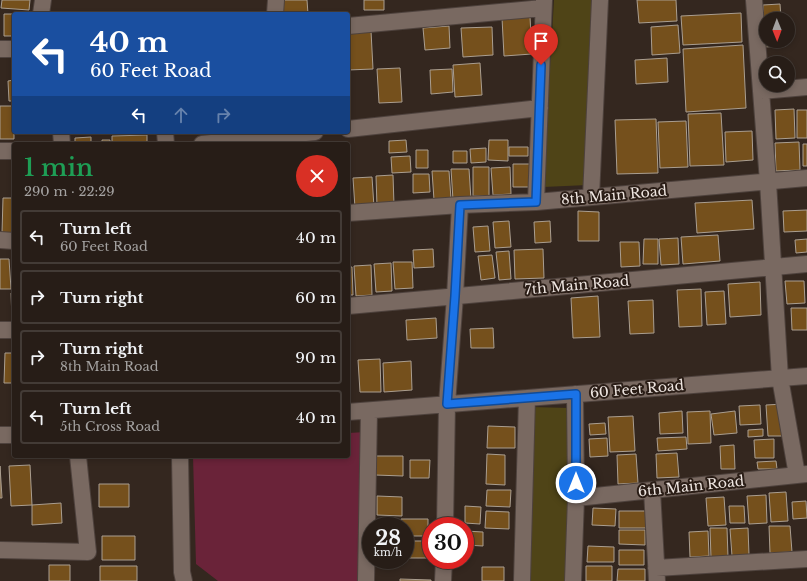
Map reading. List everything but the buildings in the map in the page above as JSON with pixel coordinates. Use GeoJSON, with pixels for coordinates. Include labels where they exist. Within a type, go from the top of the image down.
{"type":"FeatureCollection","features":[{"type":"Feature","properties":{"kind":"street"},"geometry":{"type":"LineString","coordinates":[[41,12],[43,0]]}},
{"type":"Feature","properties":{"kind":"street"},"geometry":{"type":"LineString","coordinates":[[275,12],[276,0]]}},
{"type":"Feature","properties":{"kind":"street"},"geometry":{"type":"LineString","coordinates":[[591,197],[600,0]]}},
{"type":"Feature","properties":{"kind":"street"},"geometry":{"type":"LineString","coordinates":[[754,0],[759,76]]}},
{"type":"Feature","properties":{"kind":"street"},"geometry":{"type":"LineString","coordinates":[[350,26],[544,4],[536,202]]}},
{"type":"Feature","properties":{"kind":"street"},"geometry":{"type":"LineString","coordinates":[[0,49],[12,49]]}},
{"type":"Feature","properties":{"kind":"street"},"geometry":{"type":"LineString","coordinates":[[795,88],[807,87]]}},
{"type":"Feature","properties":{"kind":"street"},"geometry":{"type":"LineString","coordinates":[[760,92],[768,182],[780,378],[802,474]]}},
{"type":"Feature","properties":{"kind":"street"},"geometry":{"type":"LineString","coordinates":[[350,128],[540,108]]}},
{"type":"Feature","properties":{"kind":"street"},"geometry":{"type":"LineString","coordinates":[[221,142],[296,134]]}},
{"type":"Feature","properties":{"kind":"street"},"geometry":{"type":"LineString","coordinates":[[0,151],[12,151]]}},
{"type":"Feature","properties":{"kind":"street","name":"8th Main Road"},"geometry":{"type":"LineString","coordinates":[[350,213],[460,205],[536,202],[807,178]]}},
{"type":"Feature","properties":{"kind":"street"},"geometry":{"type":"LineString","coordinates":[[444,517],[447,404],[460,205]]}},
{"type":"Feature","properties":{"kind":"street"},"geometry":{"type":"LineString","coordinates":[[0,240],[12,240]]}},
{"type":"Feature","properties":{"kind":"street","name":"7th Main Road"},"geometry":{"type":"LineString","coordinates":[[350,306],[807,264]]}},
{"type":"Feature","properties":{"kind":"street"},"geometry":{"type":"LineString","coordinates":[[0,330],[12,330]]}},
{"type":"Feature","properties":{"kind":"street","name":"60 Feet Road"},"geometry":{"type":"LineString","coordinates":[[350,412],[807,376]]}},
{"type":"Feature","properties":{"kind":"street"},"geometry":{"type":"LineString","coordinates":[[573,581],[576,498],[576,394]]}},
{"type":"Feature","properties":{"kind":"street"},"geometry":{"type":"LineString","coordinates":[[522,581],[528,398]]}},
{"type":"Feature","properties":{"kind":"street"},"geometry":{"type":"LineString","coordinates":[[366,581],[369,410]]}},
{"type":"Feature","properties":{"kind":"street"},"geometry":{"type":"LineString","coordinates":[[0,434],[12,435]]}},
{"type":"Feature","properties":{"kind":"street"},"geometry":{"type":"LineString","coordinates":[[0,550],[88,552],[78,458]]}},
{"type":"Feature","properties":{"kind":"street"},"geometry":{"type":"LineString","coordinates":[[180,458],[182,572],[184,581]]}},
{"type":"Feature","properties":{"kind":"street","name":"6th Main Road"},"geometry":{"type":"LineString","coordinates":[[576,498],[802,474]]}},
{"type":"Feature","properties":{"kind":"street"},"geometry":{"type":"LineString","coordinates":[[652,490],[657,574],[807,559]]}},
{"type":"Feature","properties":{"kind":"street"},"geometry":{"type":"LineString","coordinates":[[443,581],[444,569]]}},
{"type":"Feature","properties":{"kind":"shaded area"},"geometry":{"type":"Polygon","coordinates":[[[554,0],[596,0],[588,185],[543,187],[554,0]]]}},
{"type":"Feature","properties":{"kind":"shaded area"},"geometry":{"type":"Polygon","coordinates":[[[531,407],[570,408],[566,581],[527,581],[531,407]]]}},
{"type":"Feature","properties":{"kind":"shaded area"},"geometry":{"type":"Polygon","coordinates":[[[366,432],[364,517],[362,517],[362,581],[218,581],[196,564],[193,458],[350,458],[350,433],[366,432]]]}},
{"type":"Feature","properties":{"kind":"route"},"geometry":{"type":"LineString","coordinates":[[541,65],[536,202],[460,205],[447,404],[576,394],[576,483]]}}]}
